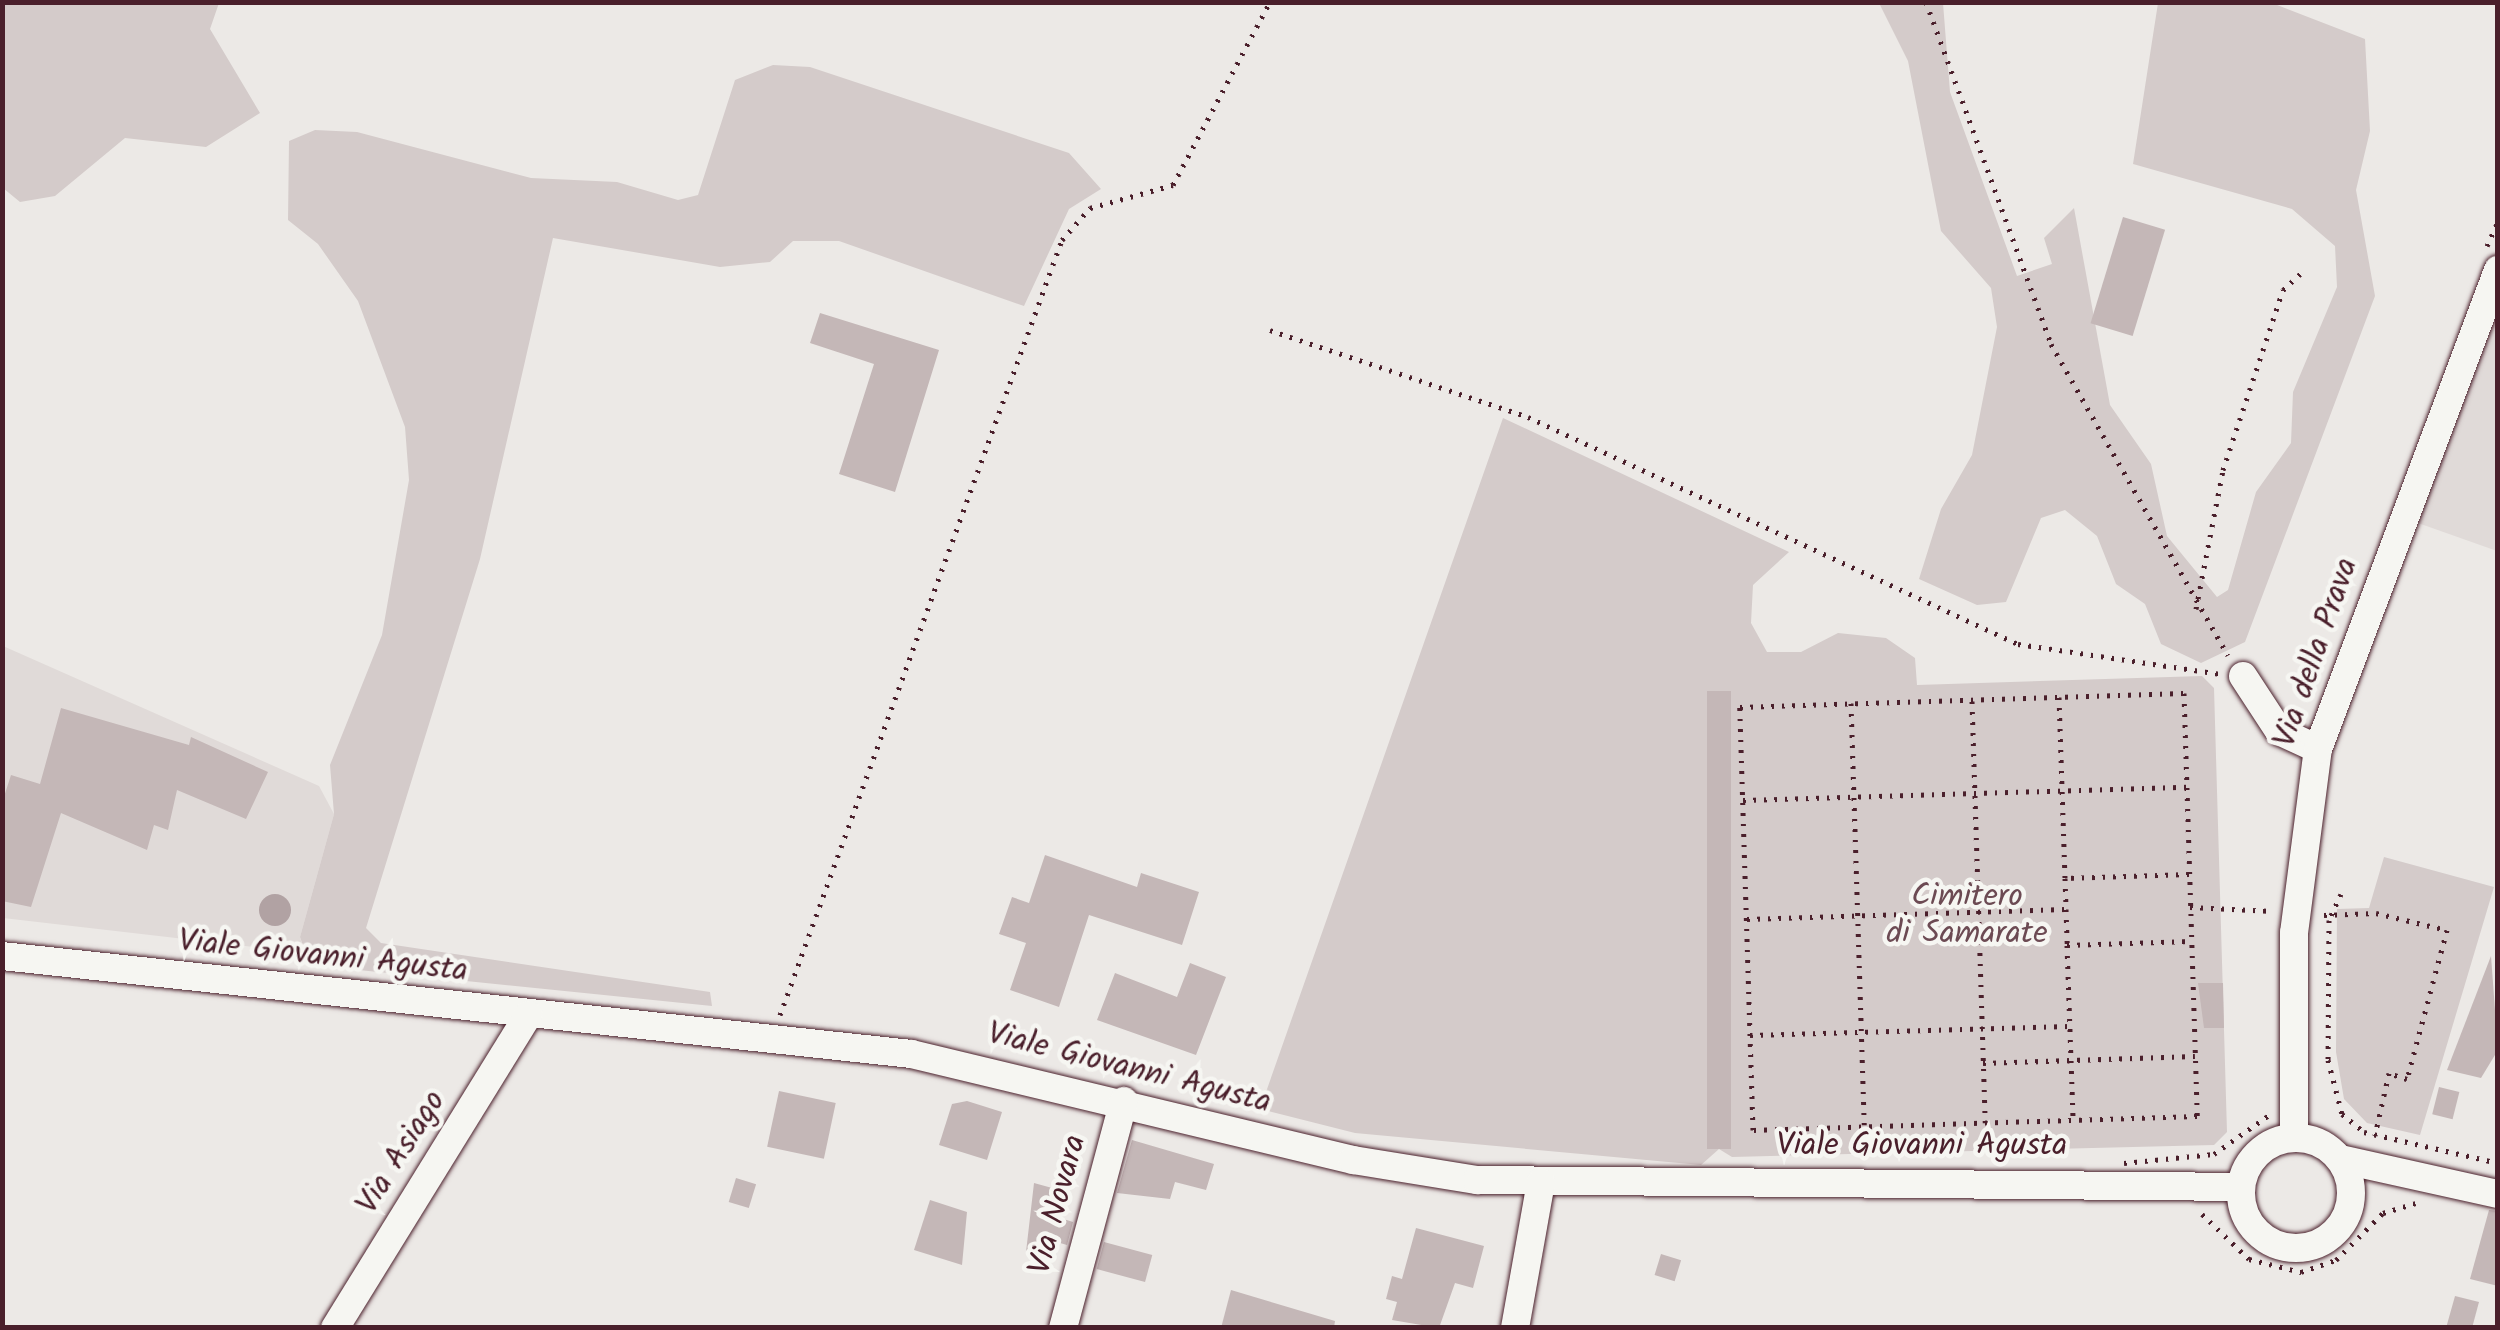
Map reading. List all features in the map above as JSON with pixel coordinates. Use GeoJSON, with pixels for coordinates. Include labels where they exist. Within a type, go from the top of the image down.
{"type":"FeatureCollection","features":[{"type":"Feature","properties":{"kind":"street","name":"Via della Prava"},"geometry":{"type":"LineString","coordinates":[[2294,1137],[2294,932],[2318,748],[2498,270]]}},
{"type":"Feature","properties":{"kind":"street"},"geometry":{"type":"LineString","coordinates":[[2244,676],[2279,731],[2318,748]]}},
{"type":"Feature","properties":{"kind":"street","name":"Viale Giovanni Agusta"},"geometry":{"type":"LineString","coordinates":[[2,956],[528,1014],[773,1036],[928,1058],[1415,1172],[1541,1182],[2241,1187]]}},
{"type":"Feature","properties":{"kind":"street","name":"Via Asiago"},"geometry":{"type":"LineString","coordinates":[[335,1328],[528,1014]]}},
{"type":"Feature","properties":{"kind":"street","name":"Via Novara"},"geometry":{"type":"LineString","coordinates":[[1062,1328],[1124,1101]]}},
{"type":"Feature","properties":{"kind":"street"},"geometry":{"type":"LineString","coordinates":[[2401,1174],[2351,1204],[2322,1242],[2276,1245],[2250,1221],[2241,1187],[2268,1144],[2294,1137],[2340,1159],[2498,1194]]}},
{"type":"Feature","properties":{"kind":"street"},"geometry":{"type":"LineString","coordinates":[[2340,1159],[2351,1204]]}},
{"type":"Feature","properties":{"kind":"street"},"geometry":{"type":"LineString","coordinates":[[1515,1328],[1541,1182]]}},
{"type":"Feature","properties":{"kind":"path"},"geometry":{"type":"LineString","coordinates":[[773,1036],[1062,240],[1090,208],[1174,186],[1270,2]]}},
{"type":"Feature","properties":{"kind":"path"},"geometry":{"type":"LineString","coordinates":[[1926,2],[2051,344],[2196,609],[2244,676]]}},
{"type":"Feature","properties":{"kind":"path"},"geometry":{"type":"LineString","coordinates":[[2196,609],[2223,470],[2283,290],[2301,272]]}},
{"type":"Feature","properties":{"kind":"path"},"geometry":{"type":"LineString","coordinates":[[1270,330],[1528,417],[2018,644],[2244,676]]}},
{"type":"Feature","properties":{"kind":"path"},"geometry":{"type":"LineString","coordinates":[[2184,693],[2197,1116],[1753,1130],[1740,707],[2059,697],[2184,693]]}},
{"type":"Feature","properties":{"kind":"path"},"geometry":{"type":"LineString","coordinates":[[2059,697],[2073,1120]]}},
{"type":"Feature","properties":{"kind":"path"},"geometry":{"type":"LineString","coordinates":[[1972,700],[1985,1122]]}},
{"type":"Feature","properties":{"kind":"path"},"geometry":{"type":"LineString","coordinates":[[1851,703],[1864,1126]]}},
{"type":"Feature","properties":{"kind":"path"},"geometry":{"type":"LineString","coordinates":[[1743,800],[2186,786]]}},
{"type":"Feature","properties":{"kind":"path"},"geometry":{"type":"LineString","coordinates":[[2065,878],[2189,874]]}},
{"type":"Feature","properties":{"kind":"path"},"geometry":{"type":"LineString","coordinates":[[2341,894],[2330,915],[2331,1085],[2351,1124],[2375,1135],[2498,1164]]}},
{"type":"Feature","properties":{"kind":"path"},"geometry":{"type":"LineString","coordinates":[[2190,908],[2278,911]]}},
{"type":"Feature","properties":{"kind":"path"},"geometry":{"type":"LineString","coordinates":[[1747,919],[2066,909]]}},
{"type":"Feature","properties":{"kind":"path"},"geometry":{"type":"LineString","coordinates":[[2330,915],[2376,912],[2448,930],[2407,1078],[2389,1074],[2375,1135]]}},
{"type":"Feature","properties":{"kind":"path"},"geometry":{"type":"LineString","coordinates":[[2067,945],[2191,941]]}},
{"type":"Feature","properties":{"kind":"path"},"geometry":{"type":"LineString","coordinates":[[1750,1036],[2070,1026]]}},
{"type":"Feature","properties":{"kind":"path"},"geometry":{"type":"LineString","coordinates":[[1984,1063],[2195,1056]]}},
{"type":"Feature","properties":{"kind":"shaded area"},"geometry":{"type":"Polygon","coordinates":[[[2497,313],[2497,551],[2418,523],[2497,313]]]}},
{"type":"Feature","properties":{"kind":"shaded area"},"geometry":{"type":"Polygon","coordinates":[[[3,646],[319,786],[334,814],[300,937],[305,953],[3,918],[3,646]]]}},
{"type":"Feature","properties":{"kind":"shaded area"},"geometry":{"type":"Polygon","coordinates":[[[275,894],[286,899],[291,910],[286,921],[275,926],[264,921],[259,910],[264,899],[275,894]]]}},
{"type":"Feature","properties":{"kind":"green space"},"geometry":{"type":"Polygon","coordinates":[[[2,3],[219,3],[210,29],[260,113],[206,147],[125,138],[55,196],[20,202],[3,188],[2,3]]]}},
{"type":"Feature","properties":{"kind":"green space"},"geometry":{"type":"Polygon","coordinates":[[[1879,3],[1943,3],[1950,92],[2017,276],[2052,264],[2044,238],[2074,208],[2110,405],[2151,464],[2167,536],[2217,597],[2228,590],[2256,492],[2291,443],[2293,392],[2337,287],[2335,246],[2292,209],[2133,164],[2158,3],[2272,3],[2365,39],[2370,131],[2356,190],[2375,296],[2245,642],[2201,663],[2161,644],[2145,604],[2116,584],[2097,536],[2065,510],[2041,518],[2006,602],[1977,605],[1919,579],[1941,509],[1972,455],[1997,327],[1991,288],[1941,231],[1908,61],[1879,3]]]}},
{"type":"Feature","properties":{"kind":"green space"},"geometry":{"type":"Polygon","coordinates":[[[773,65],[810,67],[1069,153],[1101,189],[1069,209],[1024,306],[839,241],[793,241],[770,262],[720,267],[553,238],[480,559],[366,928],[381,943],[710,992],[712,1006],[310,965],[300,937],[334,814],[330,765],[382,635],[409,480],[405,427],[358,301],[318,244],[288,220],[289,141],[315,130],[357,132],[531,178],[617,182],[678,200],[698,195],[735,80],[773,65]]]}},
{"type":"Feature","properties":{"kind":"green space","name":"Cimitero di Samarate"},"geometry":{"type":"Polygon","coordinates":[[[1503,418],[1789,552],[1753,585],[1751,623],[1767,652],[1801,652],[1838,633],[1886,638],[1915,658],[1917,685],[2202,676],[2214,688],[2227,1132],[2214,1145],[1732,1157],[1719,1149],[1701,1165],[1355,1133],[1260,1109],[1503,418]]]}},
{"type":"Feature","properties":{"kind":"green space"},"geometry":{"type":"Polygon","coordinates":[[[2384,857],[2494,887],[2420,1135],[2367,1123],[2344,1099],[2336,1052],[2337,909],[2369,908],[2384,857]]]}},
{"type":"Feature","properties":{"kind":"building"},"geometry":{"type":"Polygon","coordinates":[[[2123,217],[2165,230],[2133,336],[2091,323],[2123,217]]]}},
{"type":"Feature","properties":{"kind":"building"},"geometry":{"type":"Polygon","coordinates":[[[820,313],[939,350],[895,492],[839,474],[874,364],[810,343],[820,313]]]}},
{"type":"Feature","properties":{"kind":"building"},"geometry":{"type":"Polygon","coordinates":[[[1707,691],[1731,691],[1731,1149],[1707,1149],[1707,691]]]}},
{"type":"Feature","properties":{"kind":"building"},"geometry":{"type":"Polygon","coordinates":[[[61,708],[189,745],[191,737],[268,772],[246,819],[177,790],[168,830],[154,825],[147,850],[61,813],[31,907],[2,901],[2,803],[11,775],[40,784],[61,708]]]}},
{"type":"Feature","properties":{"kind":"building"},"geometry":{"type":"Polygon","coordinates":[[[1045,855],[1137,887],[1141,873],[1199,892],[1182,945],[1089,915],[1059,1007],[1010,990],[1026,943],[999,934],[1012,897],[1029,903],[1045,855]]]}},
{"type":"Feature","properties":{"kind":"building"},"geometry":{"type":"Polygon","coordinates":[[[2491,956],[2498,1050],[2481,1078],[2447,1070],[2491,956]]]}},
{"type":"Feature","properties":{"kind":"building"},"geometry":{"type":"Polygon","coordinates":[[[1190,963],[1226,977],[1196,1055],[1097,1020],[1115,973],[1177,997],[1190,963]]]}},
{"type":"Feature","properties":{"kind":"building"},"geometry":{"type":"Polygon","coordinates":[[[2198,983],[2223,983],[2224,1028],[2204,1028],[2198,983]]]}},
{"type":"Feature","properties":{"kind":"building"},"geometry":{"type":"Polygon","coordinates":[[[2439,1087],[2459,1092],[2453,1119],[2432,1114],[2439,1087]]]}},
{"type":"Feature","properties":{"kind":"building"},"geometry":{"type":"Polygon","coordinates":[[[779,1091],[836,1103],[824,1159],[767,1147],[779,1091]]]}},
{"type":"Feature","properties":{"kind":"building"},"geometry":{"type":"Polygon","coordinates":[[[967,1101],[1002,1112],[987,1160],[939,1145],[952,1104],[967,1101]]]}},
{"type":"Feature","properties":{"kind":"building"},"geometry":{"type":"Polygon","coordinates":[[[1132,1140],[1214,1164],[1206,1190],[1175,1182],[1170,1199],[1117,1193],[1132,1140]]]}},
{"type":"Feature","properties":{"kind":"building"},"geometry":{"type":"Polygon","coordinates":[[[736,1178],[756,1184],[749,1208],[729,1202],[736,1178]]]}},
{"type":"Feature","properties":{"kind":"building"},"geometry":{"type":"Polygon","coordinates":[[[1034,1183],[1063,1191],[1057,1217],[1073,1222],[1067,1245],[1053,1241],[1048,1258],[1026,1252],[1034,1183]]]}},
{"type":"Feature","properties":{"kind":"building"},"geometry":{"type":"Polygon","coordinates":[[[930,1200],[967,1212],[962,1265],[914,1250],[930,1200]]]}},
{"type":"Feature","properties":{"kind":"building"},"geometry":{"type":"Polygon","coordinates":[[[2489,1210],[2498,1211],[2498,1286],[2470,1279],[2489,1210]]]}},
{"type":"Feature","properties":{"kind":"building"},"geometry":{"type":"Polygon","coordinates":[[[1416,1228],[1484,1246],[1473,1288],[1455,1283],[1439,1328],[1392,1320],[1397,1302],[1386,1299],[1392,1276],[1402,1279],[1416,1228]]]}},
{"type":"Feature","properties":{"kind":"building"},"geometry":{"type":"Polygon","coordinates":[[[1104,1242],[1152,1255],[1145,1282],[1097,1269],[1104,1242]]]}},
{"type":"Feature","properties":{"kind":"building"},"geometry":{"type":"Polygon","coordinates":[[[1661,1254],[1681,1260],[1675,1281],[1655,1275],[1661,1254]]]}},
{"type":"Feature","properties":{"kind":"building"},"geometry":{"type":"Polygon","coordinates":[[[1231,1290],[1335,1321],[1334,1328],[1221,1328],[1231,1290]]]}},
{"type":"Feature","properties":{"kind":"building"},"geometry":{"type":"Polygon","coordinates":[[[2455,1296],[2479,1302],[2472,1328],[2446,1328],[2455,1296]]]}}]}
